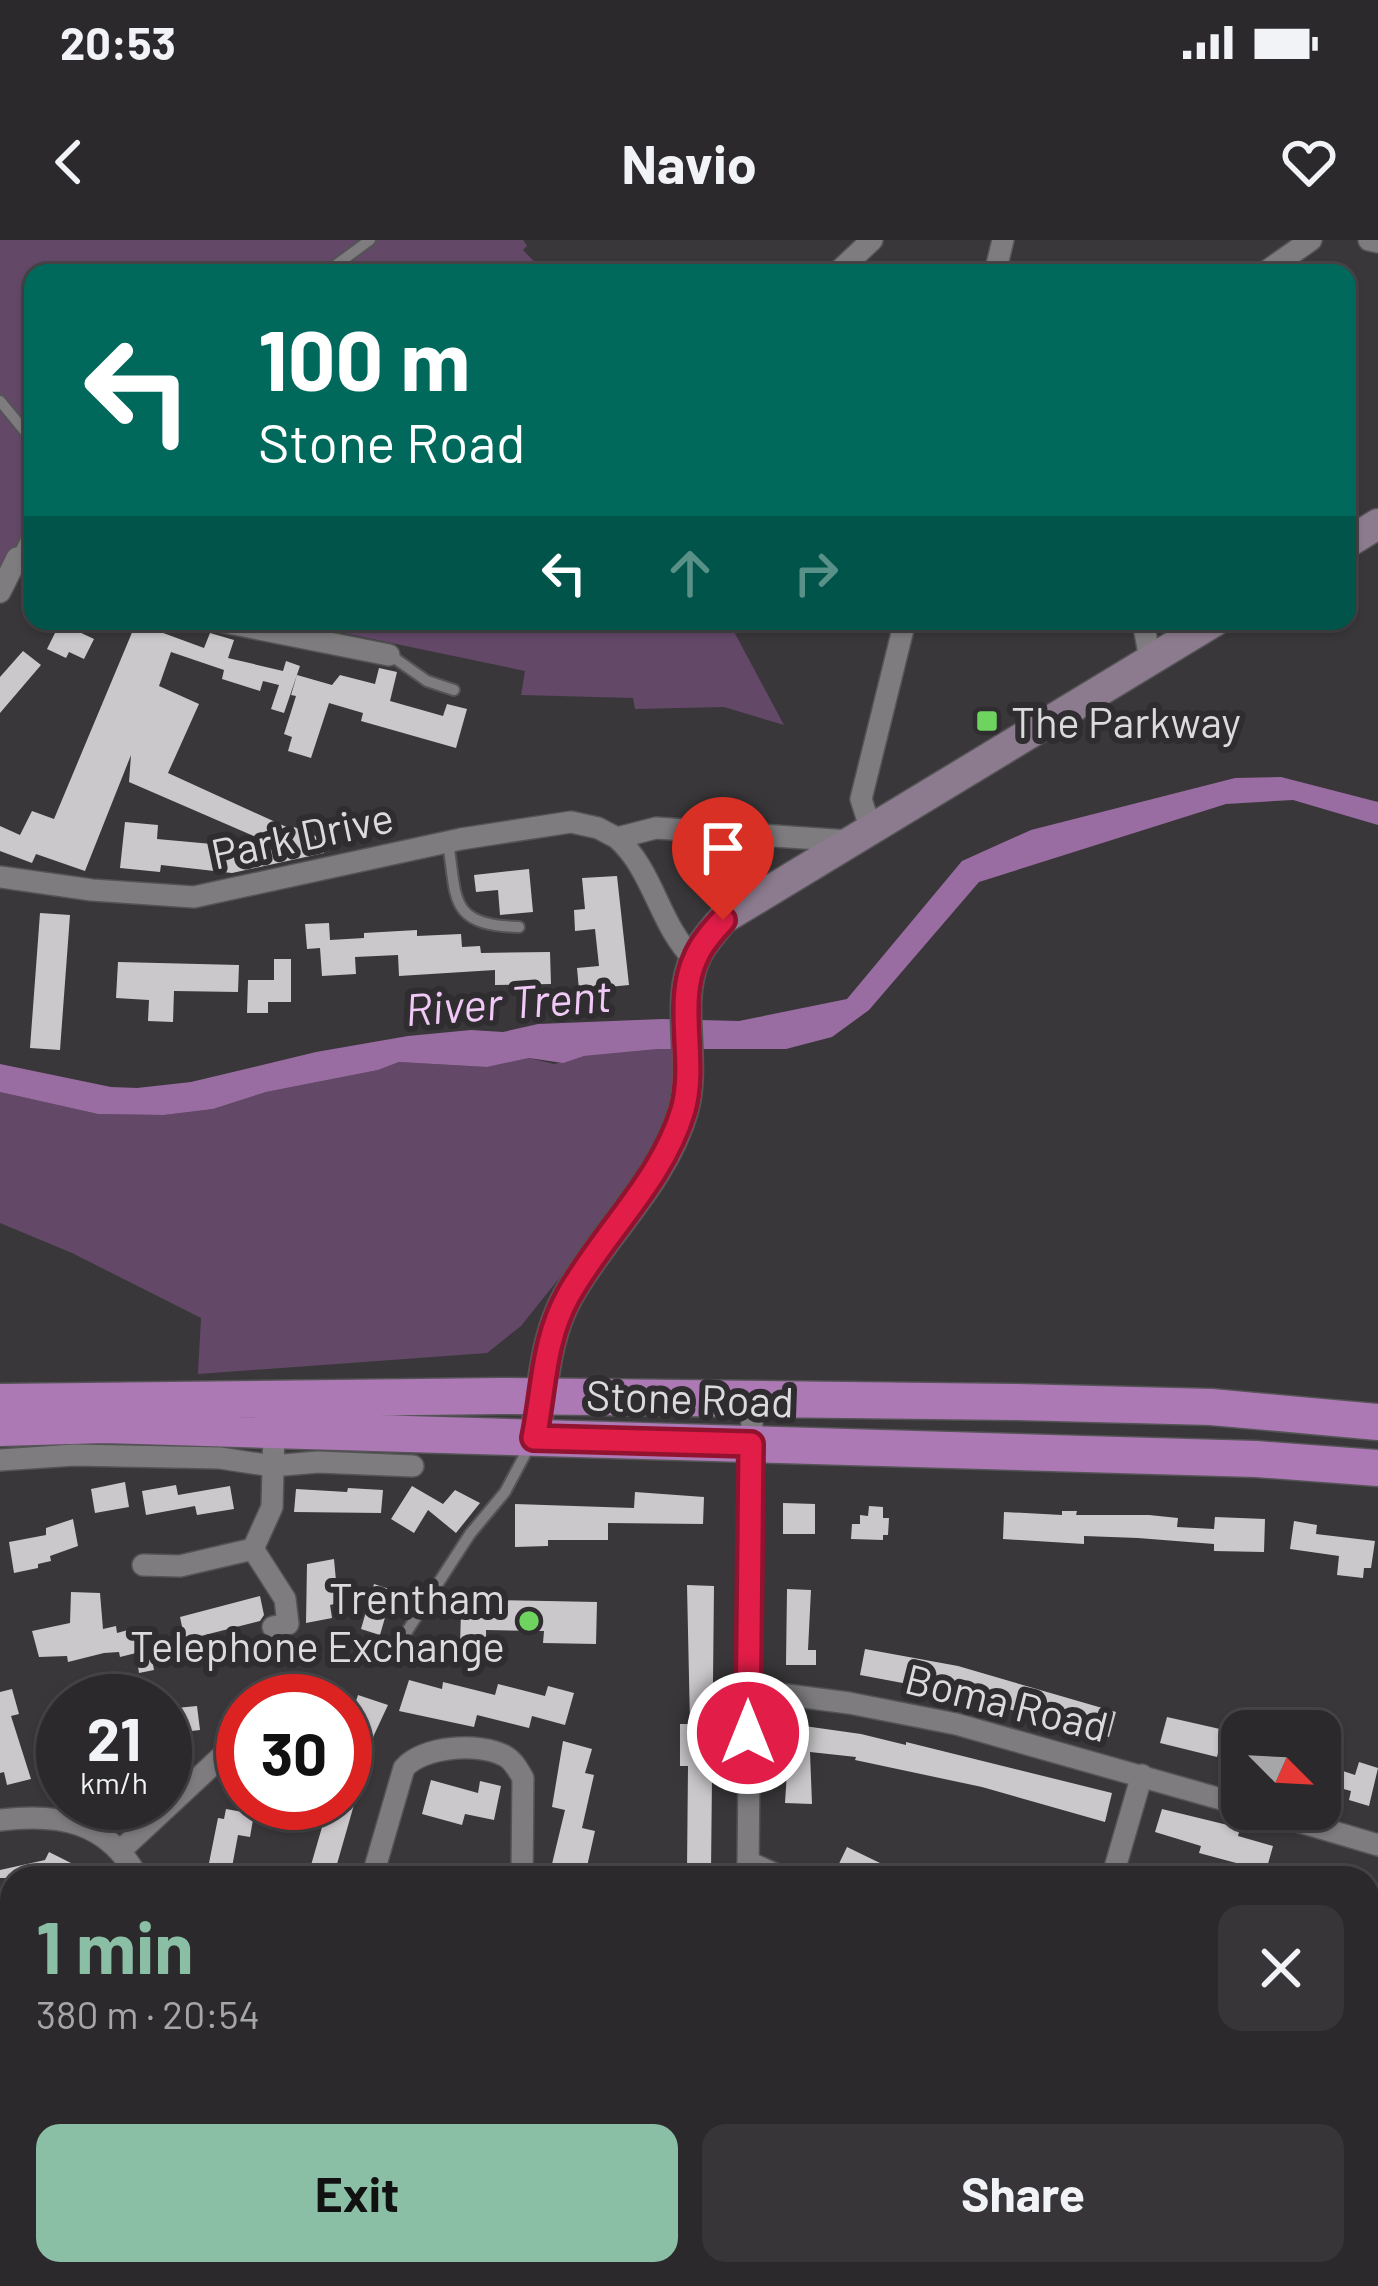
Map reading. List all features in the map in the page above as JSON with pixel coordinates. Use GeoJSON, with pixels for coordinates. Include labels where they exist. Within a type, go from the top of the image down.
{"type":"FeatureCollection","features":[{"type":"Feature","properties":{"kind":"highway","name":"Stone Road"},"geometry":{"type":"LineString","coordinates":[[0,1402],[752,1400],[1211,1407],[1378,1422]]}},
{"type":"Feature","properties":{"kind":"highway","name":"Stone Road"},"geometry":{"type":"LineString","coordinates":[[0,1428],[105,1425],[273,1448],[534,1438],[1256,1459],[1378,1468]]}},
{"type":"Feature","properties":{"kind":"main road"},"geometry":{"type":"LineString","coordinates":[[534,1438],[546,1355],[565,1300],[671,1144],[691,1064],[688,982],[694,959],[723,920],[1200,630]]}},
{"type":"Feature","properties":{"kind":"street"},"geometry":{"type":"LineString","coordinates":[[847,264],[872,240]]}},
{"type":"Feature","properties":{"kind":"street"},"geometry":{"type":"LineString","coordinates":[[1277,264],[1310,240]]}},
{"type":"Feature","properties":{"kind":"street"},"geometry":{"type":"LineString","coordinates":[[0,592],[24,558]]}},
{"type":"Feature","properties":{"kind":"street"},"geometry":{"type":"LineString","coordinates":[[264,630],[389,655]]}},
{"type":"Feature","properties":{"kind":"street"},"geometry":{"type":"LineString","coordinates":[[860,834],[861,800],[903,630]]}},
{"type":"Feature","properties":{"kind":"street"},"geometry":{"type":"LineString","coordinates":[[1146,630],[1150,660]]}},
{"type":"Feature","properties":{"kind":"street","name":"Park Drive"},"geometry":{"type":"LineString","coordinates":[[0,877],[194,897],[448,842],[571,822],[617,838],[656,828],[860,834]]}},
{"type":"Feature","properties":{"kind":"street"},"geometry":{"type":"LineString","coordinates":[[617,838],[634,853],[680,946],[694,959]]}},
{"type":"Feature","properties":{"kind":"street"},"geometry":{"type":"LineString","coordinates":[[748,1866],[752,1400]]}},
{"type":"Feature","properties":{"kind":"street"},"geometry":{"type":"LineString","coordinates":[[0,1460],[220,1458],[273,1448],[318,1462],[413,1466]]}},
{"type":"Feature","properties":{"kind":"street"},"geometry":{"type":"LineString","coordinates":[[253,1549],[272,1507],[273,1448]]}},
{"type":"Feature","properties":{"kind":"street"},"geometry":{"type":"LineString","coordinates":[[143,1565],[180,1566],[253,1549]]}},
{"type":"Feature","properties":{"kind":"street"},"geometry":{"type":"LineString","coordinates":[[253,1549],[285,1598],[288,1624],[273,1627]]}},
{"type":"Feature","properties":{"kind":"street","name":"Boma Road"},"geometry":{"type":"LineString","coordinates":[[749,1690],[956,1724],[1221,1799]]}},
{"type":"Feature","properties":{"kind":"street"},"geometry":{"type":"LineString","coordinates":[[375,1866],[404,1768],[415,1755],[435,1749],[491,1752],[515,1764],[523,1778],[522,1866]]}},
{"type":"Feature","properties":{"kind":"street"},"geometry":{"type":"LineString","coordinates":[[122,1850],[216,1761]]}},
{"type":"Feature","properties":{"kind":"street"},"geometry":{"type":"LineString","coordinates":[[1115,1866],[1142,1775]]}},
{"type":"Feature","properties":{"kind":"street"},"geometry":{"type":"LineString","coordinates":[[0,1820],[42,1815],[75,1822],[122,1850],[131,1866]]}},
{"type":"Feature","properties":{"kind":"street"},"geometry":{"type":"LineString","coordinates":[[1327,1830],[1378,1845]]}},
{"type":"Feature","properties":{"kind":"lane"},"geometry":{"type":"LineString","coordinates":[[337,264],[370,240]]}},
{"type":"Feature","properties":{"kind":"lane"},"geometry":{"type":"LineString","coordinates":[[0,401],[24,428]]}},
{"type":"Feature","properties":{"kind":"lane"},"geometry":{"type":"LineString","coordinates":[[389,655],[427,681],[454,690]]}},
{"type":"Feature","properties":{"kind":"lane"},"geometry":{"type":"LineString","coordinates":[[448,842],[456,898],[463,912],[478,923],[519,927]]}},
{"type":"Feature","properties":{"kind":"lane"},"geometry":{"type":"LineString","coordinates":[[401,1639],[470,1534],[505,1492],[534,1438]]}},
{"type":"Feature","properties":{"kind":"shaded area"},"geometry":{"type":"Polygon","coordinates":[[[0,240],[523,240],[527,246],[523,250],[536,264],[24,264],[24,572],[0,588],[0,240]]]}},
{"type":"Feature","properties":{"kind":"shaded area"},"geometry":{"type":"Polygon","coordinates":[[[329,630],[733,630],[784,725],[724,707],[635,709],[633,698],[521,695],[525,671],[329,630]]]}},
{"type":"Feature","properties":{"kind":"shaded area"},"geometry":{"type":"Polygon","coordinates":[[[1281,777],[1378,802],[1378,825],[1293,800],[1226,804],[979,882],[869,1010],[832,1037],[786,1049],[658,1049],[584,1056],[563,1063],[529,1058],[487,1067],[399,1062],[213,1109],[164,1115],[98,1114],[0,1092],[0,1064],[137,1088],[191,1082],[408,1036],[503,1032],[538,1024],[739,1021],[847,999],[962,861],[1031,830],[1235,778],[1281,777]]]}},
{"type":"Feature","properties":{"kind":"shaded area"},"geometry":{"type":"Polygon","coordinates":[[[678,1049],[672,1101],[659,1139],[589,1241],[521,1326],[487,1353],[198,1374],[201,1318],[72,1253],[0,1223],[0,1092],[98,1114],[164,1115],[213,1109],[399,1062],[487,1067],[529,1058],[554,1064],[584,1056],[678,1049]]]}},
{"type":"Feature","properties":{"kind":"building"},"geometry":{"type":"Polygon","coordinates":[[[56,630],[78,630],[94,639],[84,659],[69,652],[66,658],[47,649],[56,630]]]}},
{"type":"Feature","properties":{"kind":"building"},"geometry":{"type":"Polygon","coordinates":[[[133,630],[155,630],[204,648],[210,633],[234,640],[228,658],[283,671],[286,661],[300,666],[284,713],[271,709],[279,685],[263,681],[260,691],[222,679],[224,670],[171,652],[159,686],[199,704],[168,773],[325,840],[324,853],[232,873],[161,865],[160,872],[120,868],[125,822],[158,825],[157,839],[288,851],[129,782],[131,755],[85,871],[36,854],[32,863],[0,851],[0,826],[20,835],[32,811],[54,819],[133,630]]]}},
{"type":"Feature","properties":{"kind":"building"},"geometry":{"type":"Polygon","coordinates":[[[23,651],[41,665],[0,713],[0,677],[23,651]]]}},
{"type":"Feature","properties":{"kind":"building"},"geometry":{"type":"Polygon","coordinates":[[[379,668],[397,672],[390,701],[443,716],[447,704],[467,709],[456,748],[361,721],[363,713],[329,703],[311,758],[288,751],[292,737],[284,734],[297,675],[332,685],[340,675],[375,684],[379,668]]]}},
{"type":"Feature","properties":{"kind":"building"},"geometry":{"type":"Polygon","coordinates":[[[529,869],[533,912],[500,915],[498,890],[476,892],[474,875],[529,869]]]}},
{"type":"Feature","properties":{"kind":"building"},"geometry":{"type":"Polygon","coordinates":[[[617,876],[629,985],[579,990],[577,968],[599,966],[595,929],[575,931],[574,910],[585,909],[582,878],[617,876]]]}},
{"type":"Feature","properties":{"kind":"building"},"geometry":{"type":"Polygon","coordinates":[[[40,913],[70,915],[60,1050],[30,1048],[40,913]]]}},
{"type":"Feature","properties":{"kind":"building"},"geometry":{"type":"Polygon","coordinates":[[[329,923],[330,940],[417,930],[417,936],[461,934],[462,947],[480,946],[481,953],[550,952],[551,984],[495,985],[495,970],[399,976],[398,955],[355,957],[356,974],[322,976],[320,948],[307,949],[305,924],[329,923]]]}},
{"type":"Feature","properties":{"kind":"building"},"geometry":{"type":"Polygon","coordinates":[[[274,959],[291,959],[291,1002],[268,1002],[268,1013],[247,1013],[248,980],[274,980],[274,959]]]}},
{"type":"Feature","properties":{"kind":"building"},"geometry":{"type":"Polygon","coordinates":[[[118,962],[239,965],[238,992],[174,991],[173,1022],[148,1021],[149,1000],[116,998],[118,962]]]}},
{"type":"Feature","properties":{"kind":"building"},"geometry":{"type":"Polygon","coordinates":[[[125,1482],[129,1507],[95,1513],[91,1489],[125,1482]]]}},
{"type":"Feature","properties":{"kind":"building"},"geometry":{"type":"Polygon","coordinates":[[[176,1485],[178,1495],[230,1486],[234,1509],[197,1515],[195,1506],[146,1515],[142,1491],[176,1485]]]}},
{"type":"Feature","properties":{"kind":"building"},"geometry":{"type":"Polygon","coordinates":[[[412,1486],[443,1504],[455,1490],[480,1503],[456,1533],[428,1510],[414,1533],[391,1519],[412,1486]]]}},
{"type":"Feature","properties":{"kind":"building"},"geometry":{"type":"Polygon","coordinates":[[[348,1488],[383,1490],[381,1513],[294,1512],[296,1489],[347,1492],[348,1488]]]}},
{"type":"Feature","properties":{"kind":"building"},"geometry":{"type":"Polygon","coordinates":[[[635,1492],[704,1497],[703,1524],[608,1523],[608,1540],[548,1540],[548,1546],[515,1547],[515,1504],[634,1508],[635,1492]]]}},
{"type":"Feature","properties":{"kind":"building"},"geometry":{"type":"Polygon","coordinates":[[[783,1503],[815,1504],[815,1534],[783,1534],[783,1503]]]}},
{"type":"Feature","properties":{"kind":"building"},"geometry":{"type":"Polygon","coordinates":[[[869,1506],[883,1507],[883,1518],[889,1518],[888,1535],[883,1540],[851,1539],[852,1524],[860,1524],[860,1515],[868,1516],[869,1506]]]}},
{"type":"Feature","properties":{"kind":"building"},"geometry":{"type":"Polygon","coordinates":[[[1062,1511],[1178,1518],[1177,1527],[1214,1529],[1215,1517],[1265,1519],[1264,1552],[1214,1551],[1214,1544],[1138,1538],[1084,1536],[1084,1544],[1003,1539],[1004,1512],[1062,1515],[1062,1511]]]}},
{"type":"Feature","properties":{"kind":"building"},"geometry":{"type":"Polygon","coordinates":[[[73,1519],[78,1546],[50,1556],[51,1561],[38,1568],[14,1573],[9,1542],[46,1535],[46,1528],[73,1519]]]}},
{"type":"Feature","properties":{"kind":"building"},"geometry":{"type":"Polygon","coordinates":[[[1294,1521],[1317,1525],[1316,1534],[1375,1541],[1371,1568],[1364,1568],[1363,1578],[1337,1575],[1339,1556],[1290,1549],[1294,1521]]]}},
{"type":"Feature","properties":{"kind":"building"},"geometry":{"type":"Polygon","coordinates":[[[334,1559],[338,1603],[330,1605],[332,1618],[306,1623],[307,1564],[334,1559]]]}},
{"type":"Feature","properties":{"kind":"building"},"geometry":{"type":"Polygon","coordinates":[[[374,1584],[401,1593],[396,1609],[388,1607],[380,1635],[361,1629],[374,1584]]]}},
{"type":"Feature","properties":{"kind":"building"},"geometry":{"type":"Polygon","coordinates":[[[687,1585],[714,1586],[711,1866],[687,1866],[688,1766],[680,1766],[680,1724],[690,1724],[687,1585]]]}},
{"type":"Feature","properties":{"kind":"building"},"geometry":{"type":"Polygon","coordinates":[[[787,1589],[811,1590],[808,1650],[816,1650],[816,1665],[786,1665],[787,1589]]]}},
{"type":"Feature","properties":{"kind":"building"},"geometry":{"type":"Polygon","coordinates":[[[71,1592],[100,1593],[103,1629],[116,1626],[117,1633],[128,1630],[129,1634],[147,1630],[154,1670],[139,1673],[136,1653],[120,1657],[119,1652],[104,1653],[68,1662],[67,1656],[39,1657],[32,1631],[70,1623],[71,1592]]]}},
{"type":"Feature","properties":{"kind":"building","name":"Trentham Telephone Exchange"},"geometry":{"type":"Polygon","coordinates":[[[447,1592],[488,1592],[488,1600],[597,1602],[596,1644],[543,1643],[544,1631],[486,1630],[486,1646],[460,1646],[461,1611],[446,1611],[447,1592]]]}},
{"type":"Feature","properties":{"kind":"building"},"geometry":{"type":"Polygon","coordinates":[[[260,1596],[264,1615],[260,1621],[185,1640],[180,1617],[260,1596]]]}},
{"type":"Feature","properties":{"kind":"building"},"geometry":{"type":"Polygon","coordinates":[[[865,1649],[958,1666],[1116,1712],[1109,1737],[940,1690],[860,1675],[865,1649]]]}},
{"type":"Feature","properties":{"kind":"building"},"geometry":{"type":"Polygon","coordinates":[[[409,1680],[442,1689],[443,1682],[495,1695],[498,1684],[545,1696],[548,1686],[574,1693],[565,1725],[532,1716],[529,1728],[477,1715],[474,1727],[399,1711],[409,1680]]]}},
{"type":"Feature","properties":{"kind":"building"},"geometry":{"type":"Polygon","coordinates":[[[12,1689],[19,1714],[11,1716],[31,1779],[7,1785],[4,1772],[0,1773],[0,1692],[12,1689]]]}},
{"type":"Feature","properties":{"kind":"building"},"geometry":{"type":"Polygon","coordinates":[[[372,1700],[388,1705],[372,1742],[372,1700]]]}},
{"type":"Feature","properties":{"kind":"building"},"geometry":{"type":"Polygon","coordinates":[[[192,1706],[197,1706],[200,1730],[192,1731],[192,1706]]]}},
{"type":"Feature","properties":{"kind":"building"},"geometry":{"type":"Polygon","coordinates":[[[1167,1717],[1221,1729],[1217,1757],[1160,1743],[1167,1717]]]}},
{"type":"Feature","properties":{"kind":"building"},"geometry":{"type":"Polygon","coordinates":[[[790,1724],[906,1742],[1112,1793],[1105,1822],[856,1757],[810,1752],[812,1804],[785,1803],[790,1724]]]}},
{"type":"Feature","properties":{"kind":"building"},"geometry":{"type":"Polygon","coordinates":[[[563,1741],[592,1749],[585,1773],[594,1775],[582,1828],[595,1831],[587,1866],[552,1864],[565,1810],[552,1807],[563,1741]]]}},
{"type":"Feature","properties":{"kind":"building"},"geometry":{"type":"Polygon","coordinates":[[[1359,1762],[1378,1768],[1369,1806],[1349,1800],[1351,1791],[1341,1788],[1341,1770],[1355,1775],[1359,1762]]]}},
{"type":"Feature","properties":{"kind":"building"},"geometry":{"type":"Polygon","coordinates":[[[431,1780],[478,1793],[480,1781],[501,1786],[494,1820],[465,1814],[462,1825],[422,1814],[431,1780]]]}},
{"type":"Feature","properties":{"kind":"building"},"geometry":{"type":"Polygon","coordinates":[[[1162,1809],[1221,1823],[1221,1830],[1240,1830],[1238,1836],[1273,1846],[1267,1866],[1247,1866],[1199,1853],[1201,1846],[1155,1832],[1162,1809]]]}},
{"type":"Feature","properties":{"kind":"building"},"geometry":{"type":"Polygon","coordinates":[[[216,1828],[251,1830],[250,1837],[238,1835],[232,1866],[208,1866],[216,1828]]]}},
{"type":"Feature","properties":{"kind":"building"},"geometry":{"type":"Polygon","coordinates":[[[321,1830],[347,1830],[336,1866],[311,1866],[321,1830]]]}},
{"type":"Feature","properties":{"kind":"building"},"geometry":{"type":"Polygon","coordinates":[[[847,1847],[886,1866],[838,1866],[847,1847]]]}},
{"type":"Feature","properties":{"kind":"building"},"geometry":{"type":"Polygon","coordinates":[[[49,1852],[73,1864],[18,1866],[45,1860],[49,1852]]]}},
{"type":"Feature","properties":{"kind":"place","name":"The Parkway"},"geometry":{"type":"Point","coordinates":[987,721]}},
{"type":"Feature","properties":{"kind":"place","name":"Trentham Telephone Exchange"},"geometry":{"type":"Point","coordinates":[529,1621]}},
{"type":"Feature","properties":{"kind":"route"},"geometry":{"type":"LineString","coordinates":[[723,920],[694,959],[688,982],[691,1064],[671,1144],[565,1300],[542,1372],[534,1438],[751,1444],[748,1733]]}},
{"type":"Feature","properties":{"kind":"water label","name":"River Trent"},"geometry":{"type":"Point","coordinates":[508,1001]}}]}
